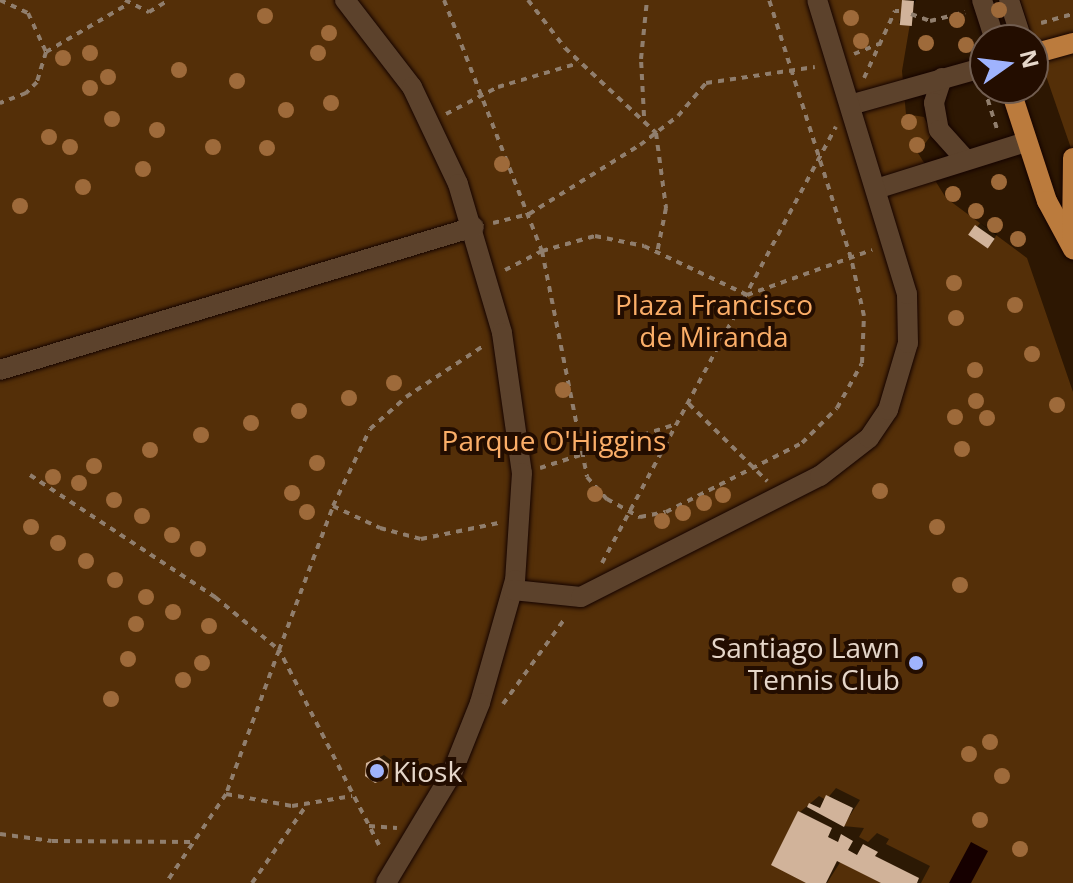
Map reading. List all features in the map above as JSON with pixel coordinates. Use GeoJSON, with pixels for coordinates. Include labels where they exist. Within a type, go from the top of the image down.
{"type":"FeatureCollection","features":[{"type":"Feature","properties":{"kind":"main road"},"geometry":{"type":"LineString","coordinates":[[1049,50],[1073,43]]}},
{"type":"Feature","properties":{"kind":"main road"},"geometry":{"type":"LineString","coordinates":[[1015,104],[1047,201],[1073,249]]}},
{"type":"Feature","properties":{"kind":"main road"},"geometry":{"type":"LineString","coordinates":[[1073,158],[1073,249]]}},
{"type":"Feature","properties":{"kind":"street"},"geometry":{"type":"LineString","coordinates":[[345,0],[398,66],[430,123],[474,227],[502,333],[522,473],[513,590],[468,736],[403,859],[386,883]]}},
{"type":"Feature","properties":{"kind":"street"},"geometry":{"type":"LineString","coordinates":[[513,590],[581,597],[782,497],[853,454],[893,397],[909,316],[893,242],[817,0]]}},
{"type":"Feature","properties":{"kind":"street"},"geometry":{"type":"LineString","coordinates":[[982,0],[990,24]]}},
{"type":"Feature","properties":{"kind":"street"},"geometry":{"type":"LineString","coordinates":[[1009,0],[1017,24]]}},
{"type":"Feature","properties":{"kind":"street"},"geometry":{"type":"LineString","coordinates":[[850,105],[942,78],[969,77]]}},
{"type":"Feature","properties":{"kind":"street"},"geometry":{"type":"LineString","coordinates":[[942,78],[934,103],[939,130],[966,160]]}},
{"type":"Feature","properties":{"kind":"street"},"geometry":{"type":"LineString","coordinates":[[876,189],[1026,142]]}},
{"type":"Feature","properties":{"kind":"street"},"geometry":{"type":"LineString","coordinates":[[0,370],[474,227]]}},
{"type":"Feature","properties":{"kind":"path"},"geometry":{"type":"LineString","coordinates":[[0,103],[26,93],[37,82],[46,52],[28,13],[1,0]]}},
{"type":"Feature","properties":{"kind":"path"},"geometry":{"type":"LineString","coordinates":[[46,52],[127,2],[149,12],[169,0]]}},
{"type":"Feature","properties":{"kind":"path"},"geometry":{"type":"LineString","coordinates":[[444,0],[542,251],[579,457],[587,477],[632,515],[666,512],[756,469],[820,428],[854,385],[862,363],[864,316],[851,258],[769,0]]}},
{"type":"Feature","properties":{"kind":"path"},"geometry":{"type":"LineString","coordinates":[[528,0],[580,63],[644,116],[656,133],[666,208],[657,253]]}},
{"type":"Feature","properties":{"kind":"path"},"geometry":{"type":"LineString","coordinates":[[644,116],[641,51],[647,0]]}},
{"type":"Feature","properties":{"kind":"path"},"geometry":{"type":"LineString","coordinates":[[911,14],[930,21],[964,10],[968,21]]}},
{"type":"Feature","properties":{"kind":"path"},"geometry":{"type":"LineString","coordinates":[[498,710],[581,597],[632,515],[817,155],[850,105],[895,11],[899,11]]}},
{"type":"Feature","properties":{"kind":"path"},"geometry":{"type":"LineString","coordinates":[[1041,23],[1073,14]]}},
{"type":"Feature","properties":{"kind":"path"},"geometry":{"type":"LineString","coordinates":[[474,227],[529,214],[656,133],[678,116],[706,83],[793,73],[837,61],[881,43]]}},
{"type":"Feature","properties":{"kind":"path"},"geometry":{"type":"LineString","coordinates":[[430,123],[481,94],[580,63]]}},
{"type":"Feature","properties":{"kind":"path"},"geometry":{"type":"LineString","coordinates":[[991,104],[998,131]]}},
{"type":"Feature","properties":{"kind":"path"},"geometry":{"type":"LineString","coordinates":[[489,280],[542,251],[595,236],[657,253],[747,295],[893,242]]}},
{"type":"Feature","properties":{"kind":"path"},"geometry":{"type":"LineString","coordinates":[[166,883],[226,794],[333,506],[370,429],[406,397],[502,333]]}},
{"type":"Feature","properties":{"kind":"path"},"geometry":{"type":"LineString","coordinates":[[689,404],[782,497]]}},
{"type":"Feature","properties":{"kind":"path"},"geometry":{"type":"LineString","coordinates":[[522,473],[677,424]]}},
{"type":"Feature","properties":{"kind":"path"},"geometry":{"type":"LineString","coordinates":[[30,475],[215,597],[279,650],[379,845]]}},
{"type":"Feature","properties":{"kind":"path"},"geometry":{"type":"LineString","coordinates":[[333,506],[380,528],[434,539],[521,515]]}},
{"type":"Feature","properties":{"kind":"path"},"geometry":{"type":"LineString","coordinates":[[226,794],[306,806],[352,796]]}},
{"type":"Feature","properties":{"kind":"path"},"geometry":{"type":"LineString","coordinates":[[252,883],[306,806]]}},
{"type":"Feature","properties":{"kind":"path"},"geometry":{"type":"LineString","coordinates":[[0,834],[52,841],[192,842]]}},
{"type":"Feature","properties":{"kind":"green space","name":"Parque O'Higgins"},"geometry":{"type":"Polygon","coordinates":[[[0,0],[914,0],[902,71],[906,114],[924,117],[932,134],[918,153],[946,198],[1027,258],[1073,392],[1073,883],[0,883],[0,0]]]}},
{"type":"Feature","properties":{"kind":"green space"},"geometry":{"type":"Polygon","coordinates":[[[1020,0],[1073,0],[1073,154],[1049,84],[1049,24],[1028,24],[1020,0]]]}},
{"type":"Feature","properties":{"kind":"shaded area"},"geometry":{"type":"Polygon","coordinates":[[[971,842],[988,851],[971,883],[949,883],[971,842]]]}},
{"type":"Feature","properties":{"kind":"building"},"geometry":{"type":"Polygon","coordinates":[[[902,0],[914,1],[912,26],[900,25],[902,0]]]}},
{"type":"Feature","properties":{"kind":"building"},"geometry":{"type":"Polygon","coordinates":[[[975,225],[995,239],[988,249],[968,235],[975,225]]]}},
{"type":"Feature","properties":{"kind":"building"},"geometry":{"type":"Polygon","coordinates":[[[379,757],[389,764],[388,778],[375,783],[365,776],[366,763],[379,757]]]}},
{"type":"Feature","properties":{"kind":"building"},"geometry":{"type":"Polygon","coordinates":[[[826,795],[853,808],[844,827],[807,807],[809,803],[820,808],[826,795]]]}},
{"type":"Feature","properties":{"kind":"building"},"geometry":{"type":"Polygon","coordinates":[[[798,811],[832,828],[828,837],[838,842],[841,834],[853,841],[848,850],[857,855],[863,844],[878,852],[875,856],[919,878],[917,883],[881,883],[837,861],[826,883],[806,883],[771,865],[798,811]]]}},
{"type":"Feature","properties":{"kind":"place","name":"Santiago Lawn Tennis Club"},"geometry":{"type":"Point","coordinates":[916,663]}},
{"type":"Feature","properties":{"kind":"place","name":"Kiosk"},"geometry":{"type":"Point","coordinates":[377,771]}},
{"type":"Feature","properties":{"kind":"park label","name":"Plaza Francisco de Miranda"},"geometry":{"type":"Point","coordinates":[714,320]}}]}
